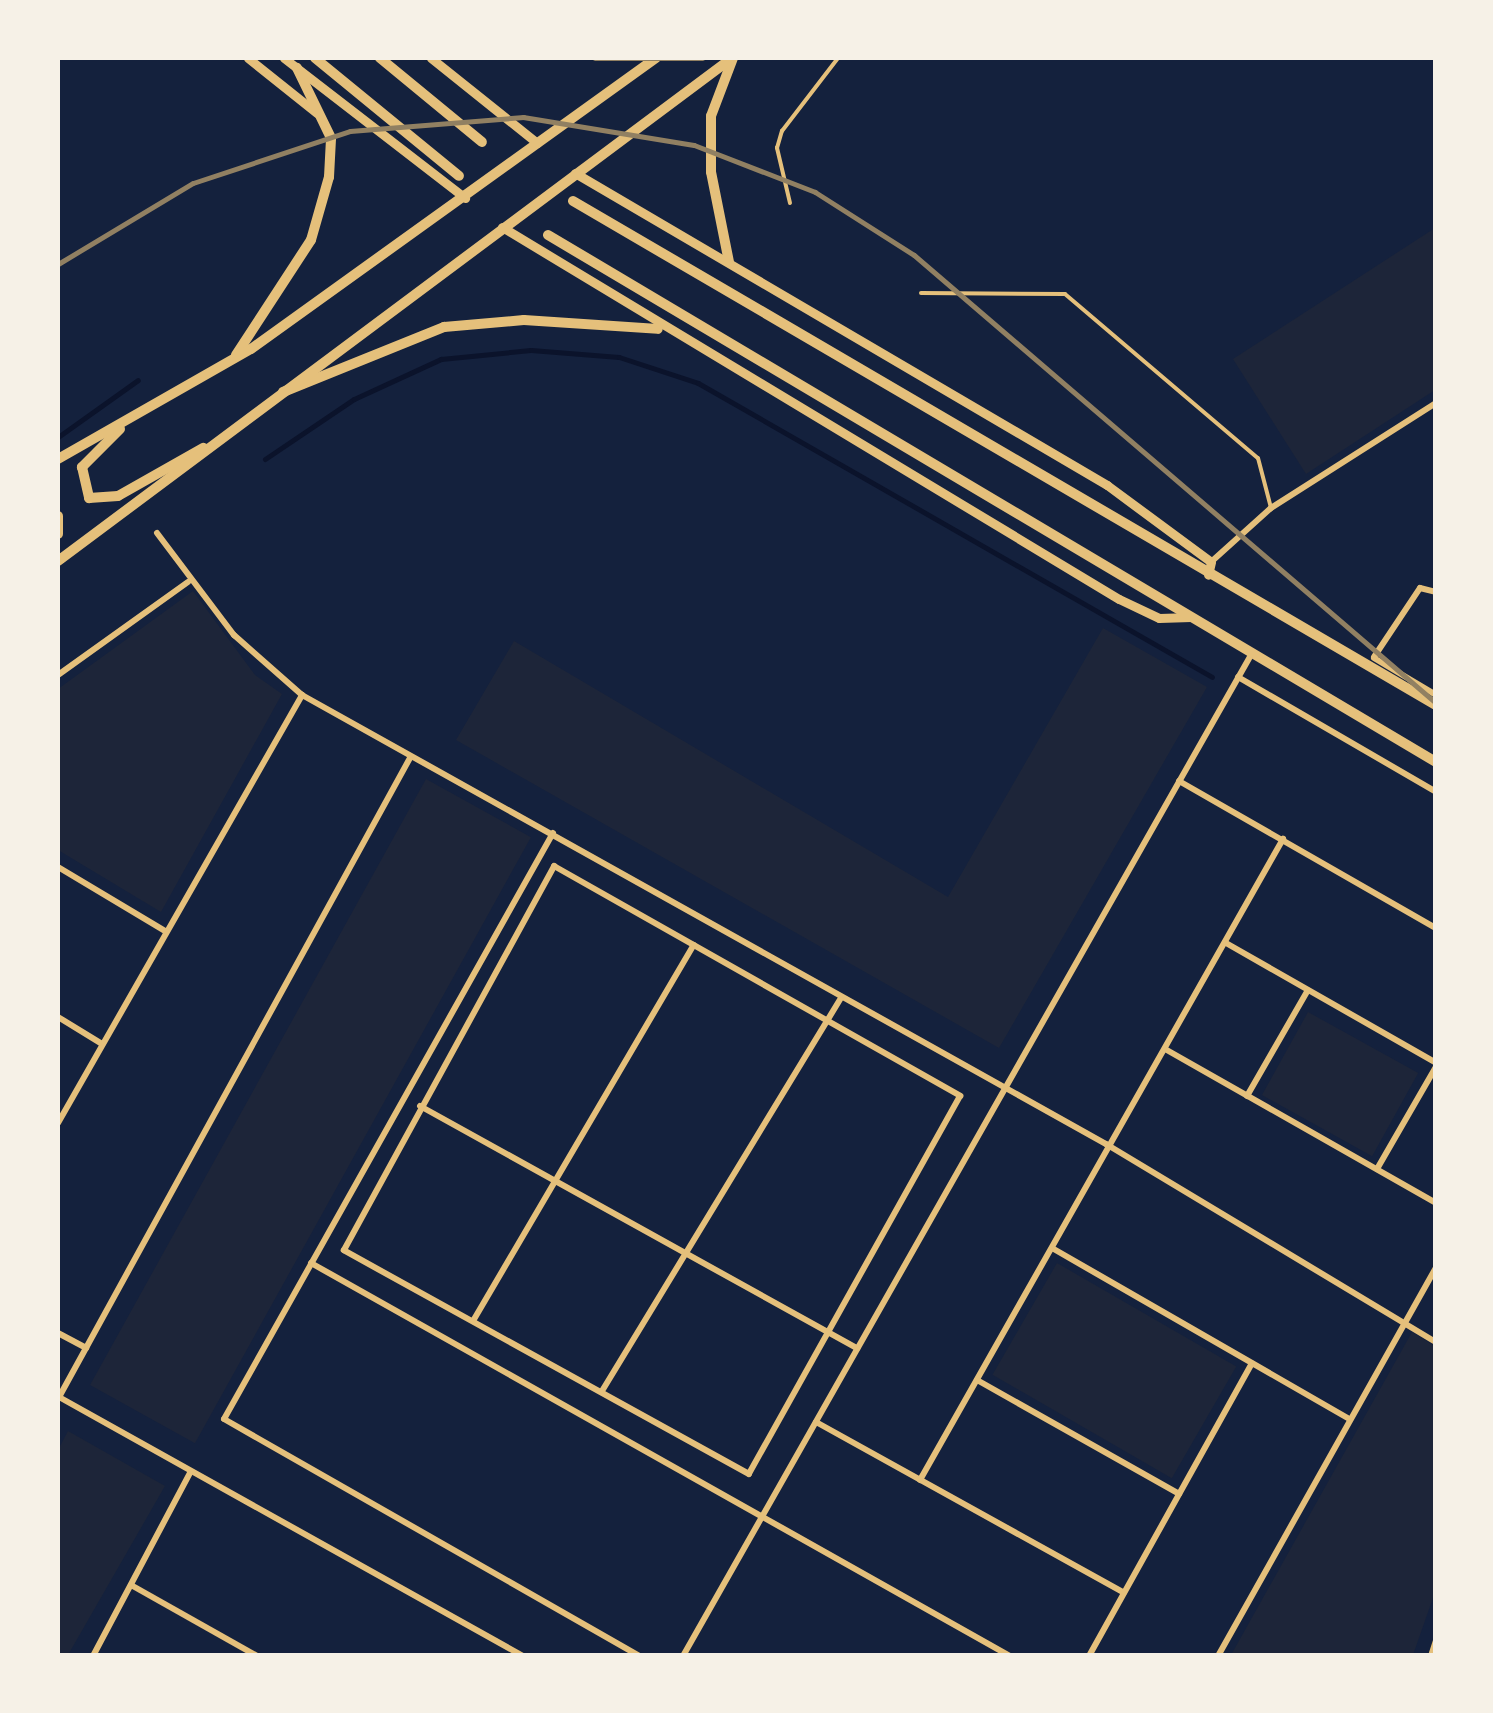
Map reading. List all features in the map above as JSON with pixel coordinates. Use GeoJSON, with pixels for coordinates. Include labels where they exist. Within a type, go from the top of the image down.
{"type":"FeatureCollection","features":[{"type":"Feature","properties":{"kind":"main road"},"geometry":{"type":"LineString","coordinates":[[315,58],[459,176]]}},
{"type":"Feature","properties":{"kind":"main road"},"geometry":{"type":"LineString","coordinates":[[380,58],[482,142]]}},
{"type":"Feature","properties":{"kind":"main road"},"geometry":{"type":"LineString","coordinates":[[58,459],[232,360],[465,198],[656,58]]}},
{"type":"Feature","properties":{"kind":"main road"},"geometry":{"type":"LineString","coordinates":[[58,561],[733,58]]}},
{"type":"Feature","properties":{"kind":"main road"},"geometry":{"type":"LineString","coordinates":[[729,262],[711,172],[711,116],[733,58]]}},
{"type":"Feature","properties":{"kind":"main road"},"geometry":{"type":"LineString","coordinates":[[232,360],[311,240],[329,177],[323,118],[298,68]]}},
{"type":"Feature","properties":{"kind":"main road"},"geometry":{"type":"LineString","coordinates":[[573,201],[1208,575],[1374,663],[1436,705]]}},
{"type":"Feature","properties":{"kind":"main road"},"geometry":{"type":"LineString","coordinates":[[548,236],[1436,762]]}},
{"type":"Feature","properties":{"kind":"main road"},"geometry":{"type":"LineString","coordinates":[[280,393],[444,327],[524,320],[658,329]]}},
{"type":"Feature","properties":{"kind":"main road"},"geometry":{"type":"LineString","coordinates":[[127,422],[82,467],[89,498],[118,496],[218,441]]}},
{"type":"Feature","properties":{"kind":"main road"},"geometry":{"type":"LineString","coordinates":[[58,516],[58,534]]}},
{"type":"Feature","properties":{"kind":"street"},"geometry":{"type":"LineString","coordinates":[[248,58],[323,118]]}},
{"type":"Feature","properties":{"kind":"street"},"geometry":{"type":"LineString","coordinates":[[284,58],[465,198]]}},
{"type":"Feature","properties":{"kind":"street"},"geometry":{"type":"LineString","coordinates":[[431,58],[538,143]]}},
{"type":"Feature","properties":{"kind":"street"},"geometry":{"type":"LineString","coordinates":[[575,172],[1107,484],[1211,562]]}},
{"type":"Feature","properties":{"kind":"street"},"geometry":{"type":"LineString","coordinates":[[502,227],[658,329],[1119,599],[1159,618],[1191,617]]}},
{"type":"Feature","properties":{"kind":"street"},"geometry":{"type":"LineString","coordinates":[[1208,575],[1211,562],[1271,508],[1436,403]]}},
{"type":"Feature","properties":{"kind":"street"},"geometry":{"type":"LineString","coordinates":[[156,532],[188,582],[302,695],[1106,1144],[1436,1342]]}},
{"type":"Feature","properties":{"kind":"street"},"geometry":{"type":"LineString","coordinates":[[58,675],[188,582]]}},
{"type":"Feature","properties":{"kind":"street"},"geometry":{"type":"LineString","coordinates":[[1436,592],[1420,588],[1374,663],[1436,695]]}},
{"type":"Feature","properties":{"kind":"street"},"geometry":{"type":"LineString","coordinates":[[683,1656],[1001,1088],[1252,653]]}},
{"type":"Feature","properties":{"kind":"street"},"geometry":{"type":"LineString","coordinates":[[1238,678],[1436,792]]}},
{"type":"Feature","properties":{"kind":"street"},"geometry":{"type":"LineString","coordinates":[[58,1124],[302,695]]}},
{"type":"Feature","properties":{"kind":"street"},"geometry":{"type":"LineString","coordinates":[[410,758],[58,1397],[523,1656]]}},
{"type":"Feature","properties":{"kind":"street"},"geometry":{"type":"LineString","coordinates":[[1180,780],[1436,928]]}},
{"type":"Feature","properties":{"kind":"street"},"geometry":{"type":"LineString","coordinates":[[553,833],[224,1420],[640,1656]]}},
{"type":"Feature","properties":{"kind":"street"},"geometry":{"type":"LineString","coordinates":[[920,1480],[1052,1248],[1106,1144],[1165,1049],[1283,838]]}},
{"type":"Feature","properties":{"kind":"street"},"geometry":{"type":"LineString","coordinates":[[554,866],[694,945],[960,1096],[748,1474],[344,1250],[554,866]]}},
{"type":"Feature","properties":{"kind":"street"},"geometry":{"type":"LineString","coordinates":[[58,867],[165,931]]}},
{"type":"Feature","properties":{"kind":"street"},"geometry":{"type":"LineString","coordinates":[[1226,943],[1436,1065],[1376,1170]]}},
{"type":"Feature","properties":{"kind":"street"},"geometry":{"type":"LineString","coordinates":[[473,1321],[558,1185],[694,945]]}},
{"type":"Feature","properties":{"kind":"street"},"geometry":{"type":"LineString","coordinates":[[1247,1096],[1308,990]]}},
{"type":"Feature","properties":{"kind":"street"},"geometry":{"type":"LineString","coordinates":[[602,1390],[840,998]]}},
{"type":"Feature","properties":{"kind":"street"},"geometry":{"type":"LineString","coordinates":[[58,1017],[102,1044]]}},
{"type":"Feature","properties":{"kind":"street"},"geometry":{"type":"LineString","coordinates":[[1165,1049],[1436,1203]]}},
{"type":"Feature","properties":{"kind":"street"},"geometry":{"type":"LineString","coordinates":[[420,1106],[857,1348]]}},
{"type":"Feature","properties":{"kind":"street"},"geometry":{"type":"LineString","coordinates":[[1052,1248],[1349,1419]]}},
{"type":"Feature","properties":{"kind":"street"},"geometry":{"type":"LineString","coordinates":[[311,1263],[1010,1656]]}},
{"type":"Feature","properties":{"kind":"street"},"geometry":{"type":"LineString","coordinates":[[1218,1656],[1436,1268]]}},
{"type":"Feature","properties":{"kind":"street"},"geometry":{"type":"LineString","coordinates":[[58,1332],[86,1348]]}},
{"type":"Feature","properties":{"kind":"street"},"geometry":{"type":"LineString","coordinates":[[1089,1656],[1252,1363]]}},
{"type":"Feature","properties":{"kind":"street"},"geometry":{"type":"LineString","coordinates":[[976,1380],[1179,1494]]}},
{"type":"Feature","properties":{"kind":"street"},"geometry":{"type":"LineString","coordinates":[[816,1422],[1124,1592]]}},
{"type":"Feature","properties":{"kind":"street"},"geometry":{"type":"LineString","coordinates":[[93,1656],[191,1472]]}},
{"type":"Feature","properties":{"kind":"street"},"geometry":{"type":"LineString","coordinates":[[131,1585],[257,1656]]}},
{"type":"Feature","properties":{"kind":"street"},"geometry":{"type":"LineString","coordinates":[[1431,1656],[1436,1640]]}},
{"type":"Feature","properties":{"kind":"lane"},"geometry":{"type":"LineString","coordinates":[[790,203],[777,148],[782,131],[838,58]]}},
{"type":"Feature","properties":{"kind":"lane"},"geometry":{"type":"LineString","coordinates":[[921,294],[1065,294],[1258,458],[1271,508]]}},
{"type":"Feature","properties":{"kind":"shaded area"},"geometry":{"type":"Polygon","coordinates":[[[1435,228],[1435,390],[1306,474],[1233,359],[1435,228]]]}},
{"type":"Feature","properties":{"kind":"shaded area"},"geometry":{"type":"Polygon","coordinates":[[[193,591],[255,675],[282,694],[161,912],[58,850],[58,689],[193,591]]]}},
{"type":"Feature","properties":{"kind":"shaded area"},"geometry":{"type":"Polygon","coordinates":[[[1103,628],[1207,687],[999,1048],[456,740],[514,641],[948,897],[1103,628]]]}},
{"type":"Feature","properties":{"kind":"shaded area"},"geometry":{"type":"Polygon","coordinates":[[[426,779],[531,837],[195,1443],[90,1385],[426,779]]]}},
{"type":"Feature","properties":{"kind":"shaded area"},"geometry":{"type":"Polygon","coordinates":[[[1308,1012],[1418,1073],[1372,1156],[1262,1095],[1308,1012]]]}},
{"type":"Feature","properties":{"kind":"shaded area"},"geometry":{"type":"Polygon","coordinates":[[[1057,1263],[1236,1366],[1172,1478],[992,1375],[1057,1263]]]}},
{"type":"Feature","properties":{"kind":"shaded area"},"geometry":{"type":"Polygon","coordinates":[[[1412,1332],[1436,1347],[1435,1592],[1413,1655],[1231,1655],[1412,1332]]]}},
{"type":"Feature","properties":{"kind":"shaded area"},"geometry":{"type":"Polygon","coordinates":[[[68,1431],[165,1486],[68,1655],[58,1656],[58,1450],[68,1431]]]}},
{"type":"Feature","properties":{"kind":"waterway"},"geometry":{"type":"LineString","coordinates":[[265,459],[354,399],[441,359],[531,350],[619,357],[698,383],[1212,677]]}},
{"type":"Feature","properties":{"kind":"waterway"},"geometry":{"type":"LineString","coordinates":[[58,437],[138,380]]}},
{"type":"Feature","properties":{"kind":"railway"},"geometry":{"type":"LineString","coordinates":[[595,58],[702,58]]}},
{"type":"Feature","properties":{"kind":"railway"},"geometry":{"type":"LineString","coordinates":[[58,264],[193,183],[350,131],[523,117],[694,145],[815,192],[914,255],[1436,703]]}}]}
